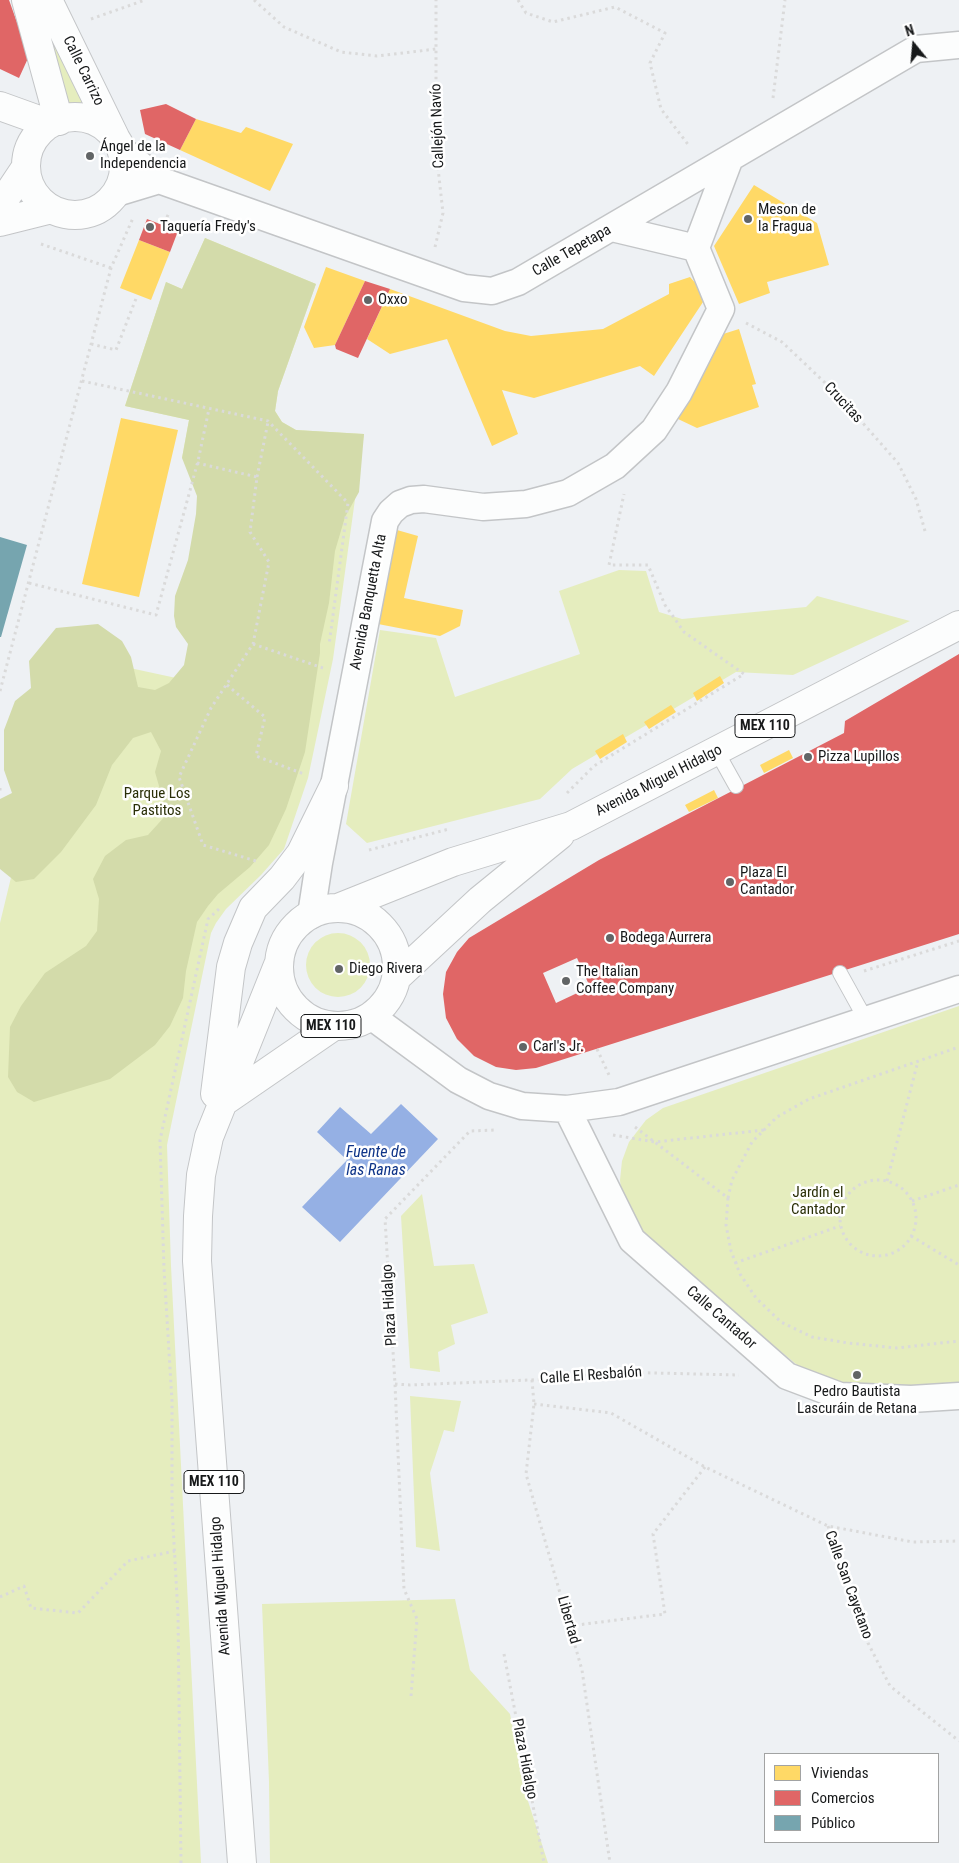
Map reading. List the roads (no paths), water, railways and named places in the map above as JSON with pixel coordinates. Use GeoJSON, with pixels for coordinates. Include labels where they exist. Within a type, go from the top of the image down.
{"type":"FeatureCollection","features":[{"type":"Feature","properties":{"kind":"main road","name":"Calle Carrizo"},"geometry":{"type":"LineString","coordinates":[[26,0],[54,123]]}},
{"type":"Feature","properties":{"kind":"main road","name":"Calle Carrizo"},"geometry":{"type":"LineString","coordinates":[[48,0],[120,146]]}},
{"type":"Feature","properties":{"kind":"main road"},"geometry":{"type":"LineString","coordinates":[[0,107],[54,123]]}},
{"type":"Feature","properties":{"kind":"main road"},"geometry":{"type":"LineString","coordinates":[[0,107],[27,159],[29,184],[38,198],[52,209],[68,215],[98,210],[116,193],[124,172],[124,157],[120,146],[109,130],[96,122],[81,117],[66,118],[54,123],[37,136],[27,159],[0,206]]}},
{"type":"Feature","properties":{"kind":"main road"},"geometry":{"type":"LineString","coordinates":[[0,222],[52,209]]}},
{"type":"Feature","properties":{"kind":"main road","name":"Avenida Miguel Hidalgo"},"geometry":{"type":"LineString","coordinates":[[338,908],[453,862],[571,826],[959,625]]}},
{"type":"Feature","properties":{"kind":"main road"},"geometry":{"type":"LineString","coordinates":[[209,1137],[231,967],[238,943],[253,908],[282,878],[301,853],[334,786]]}},
{"type":"Feature","properties":{"kind":"main road","name":"Avenida Miguel Hidalgo"},"geometry":{"type":"LineString","coordinates":[[396,978],[480,900],[571,826]]}},
{"type":"Feature","properties":{"kind":"main road","name":"MEX 110"},"geometry":{"type":"LineString","coordinates":[[338,908],[364,914],[377,923],[387,934],[394,949],[397,964],[392,992],[385,1003],[372,1016],[355,1024],[334,1026],[320,1024],[305,1017],[293,1006],[284,992],[278,965],[282,945],[290,932],[300,922],[324,910],[338,908]]}},
{"type":"Feature","properties":{"kind":"main road","name":"Avenida Miguel Hidalgo"},"geometry":{"type":"LineString","coordinates":[[242,1863],[197,1261],[201,1175],[209,1137],[278,965]]}},
{"type":"Feature","properties":{"kind":"main road","name":"MEX 110"},"geometry":{"type":"LineString","coordinates":[[222,1103],[334,1026]]}},
{"type":"Feature","properties":{"kind":"street","name":"Calle Tepetapa"},"geometry":{"type":"LineString","coordinates":[[120,146],[159,180],[464,288],[492,291],[518,282],[916,49],[959,44]]}},
{"type":"Feature","properties":{"kind":"street"},"geometry":{"type":"LineString","coordinates":[[612,228],[696,248],[730,158]]}},
{"type":"Feature","properties":{"kind":"street"},"geometry":{"type":"LineString","coordinates":[[116,193],[159,180]]}},
{"type":"Feature","properties":{"kind":"street","name":"Avenida Banquetta Alta"},"geometry":{"type":"LineString","coordinates":[[311,915],[384,521],[400,504],[411,500],[424,499],[483,507],[526,504],[568,493],[615,466],[654,430],[679,392],[722,309],[696,248]]}},
{"type":"Feature","properties":{"kind":"street"},"geometry":{"type":"LineString","coordinates":[[372,1016],[458,1080],[489,1096],[572,1119],[959,988]]}},
{"type":"Feature","properties":{"kind":"street","name":"Calle Cantador"},"geometry":{"type":"LineString","coordinates":[[572,1119],[632,1240],[787,1376],[840,1396],[911,1399],[959,1396]]}},
{"type":"Feature","properties":{"kind":"lane"},"geometry":{"type":"LineString","coordinates":[[717,752],[736,786]]}},
{"type":"Feature","properties":{"kind":"lane"},"geometry":{"type":"LineString","coordinates":[[842,976],[866,1020]]}},
{"type":"Feature","properties":{"kind":"water","name":"Fuente de las Ranas"},"geometry":{"type":"Polygon","coordinates":[[[401,1104],[438,1139],[340,1242],[302,1207],[347,1160],[317,1132],[340,1107],[371,1134],[401,1104]]]}},
{"type":"Feature","properties":{"kind":"place","name":"Ángel de la Independencia"},"geometry":{"type":"Point","coordinates":[90,156]}},
{"type":"Feature","properties":{"kind":"place","name":"Meson de la Fragua"},"geometry":{"type":"Point","coordinates":[748,219]}},
{"type":"Feature","properties":{"kind":"place","name":"Taquería Fredy's"},"geometry":{"type":"Point","coordinates":[150,227]}},
{"type":"Feature","properties":{"kind":"place","name":"Oxxo"},"geometry":{"type":"Point","coordinates":[368,300]}},
{"type":"Feature","properties":{"kind":"place","name":"Pizza Lupillos"},"geometry":{"type":"Point","coordinates":[808,757]}},
{"type":"Feature","properties":{"kind":"place","name":"Plaza El Cantador"},"geometry":{"type":"Point","coordinates":[730,882]}},
{"type":"Feature","properties":{"kind":"place","name":"Bodega Aurrera"},"geometry":{"type":"Point","coordinates":[610,938]}},
{"type":"Feature","properties":{"kind":"place","name":"Diego Rivera"},"geometry":{"type":"Point","coordinates":[339,969]}},
{"type":"Feature","properties":{"kind":"place","name":"The Italian Coffee Company"},"geometry":{"type":"Point","coordinates":[566,981]}},
{"type":"Feature","properties":{"kind":"place","name":"Carl's Jr."},"geometry":{"type":"Point","coordinates":[523,1047]}},
{"type":"Feature","properties":{"kind":"place","name":"Pedro Bautista Lascuráin de Retana"},"geometry":{"type":"Point","coordinates":[857,1375]}},
{"type":"Feature","properties":{"kind":"park label","name":"Parque Los Pastitos"},"geometry":{"type":"Point","coordinates":[157,802]}},
{"type":"Feature","properties":{"kind":"park label","name":"Jardín el Cantador"},"geometry":{"type":"Point","coordinates":[818,1202]}}]}
